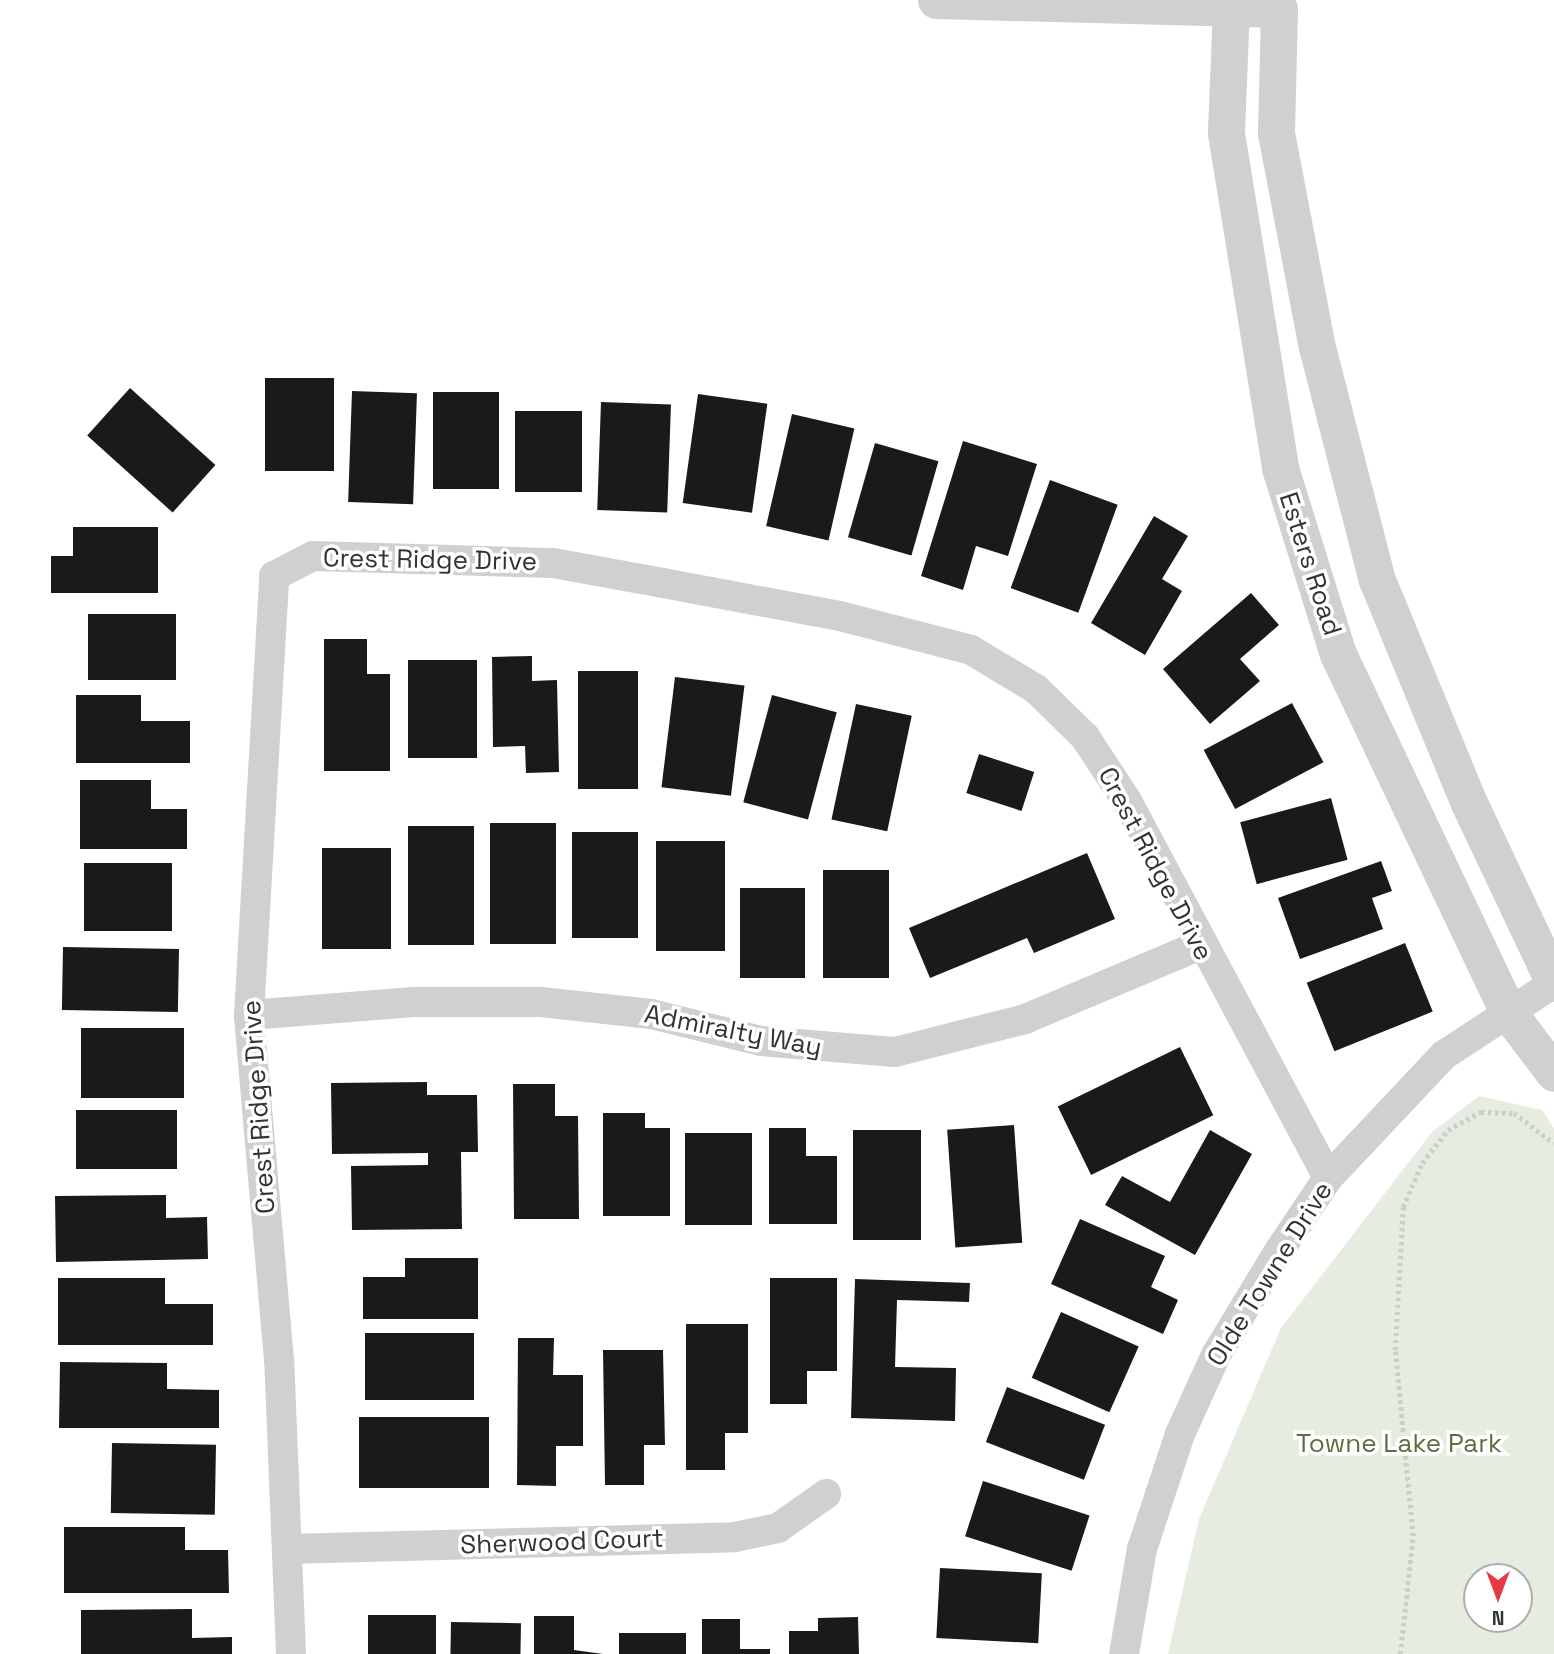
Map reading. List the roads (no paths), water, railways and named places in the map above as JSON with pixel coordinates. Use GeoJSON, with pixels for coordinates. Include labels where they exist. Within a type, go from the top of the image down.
{"type":"FeatureCollection","features":[{"type":"Feature","properties":{"kind":"street"},"geometry":{"type":"LineString","coordinates":[[936,0],[1279,9],[1276,133],[1317,347],[1377,580],[1469,803],[1554,983]]}},
{"type":"Feature","properties":{"kind":"street","name":"Esters Road"},"geometry":{"type":"LineString","coordinates":[[1231,6],[1226,133],[1280,468],[1338,654],[1508,1012],[1554,1073]]}},
{"type":"Feature","properties":{"kind":"street","name":"Crest Ridge Drive"},"geometry":{"type":"LineString","coordinates":[[291,1654],[279,1360],[249,1015],[274,576],[313,556],[553,563],[840,616],[971,650],[1036,690],[1085,737],[1127,801],[1198,946],[1328,1178]]}},
{"type":"Feature","properties":{"kind":"street","name":"Admiralty Way"},"geometry":{"type":"LineString","coordinates":[[249,1015],[413,1002],[541,1002],[651,1014],[761,1041],[895,1052],[1026,1019],[1198,946]]}},
{"type":"Feature","properties":{"kind":"street","name":"Olde Towne Drive"},"geometry":{"type":"LineString","coordinates":[[1124,1654],[1142,1549],[1180,1434],[1216,1354],[1328,1178],[1444,1055],[1554,983]]}},
{"type":"Feature","properties":{"kind":"street","name":"Sherwood Court"},"geometry":{"type":"LineString","coordinates":[[287,1549],[735,1537],[778,1528],[826,1494]]}},
{"type":"Feature","properties":{"kind":"park label","name":"Towne Lake Park"},"geometry":{"type":"Point","coordinates":[1399,1444]}}]}
